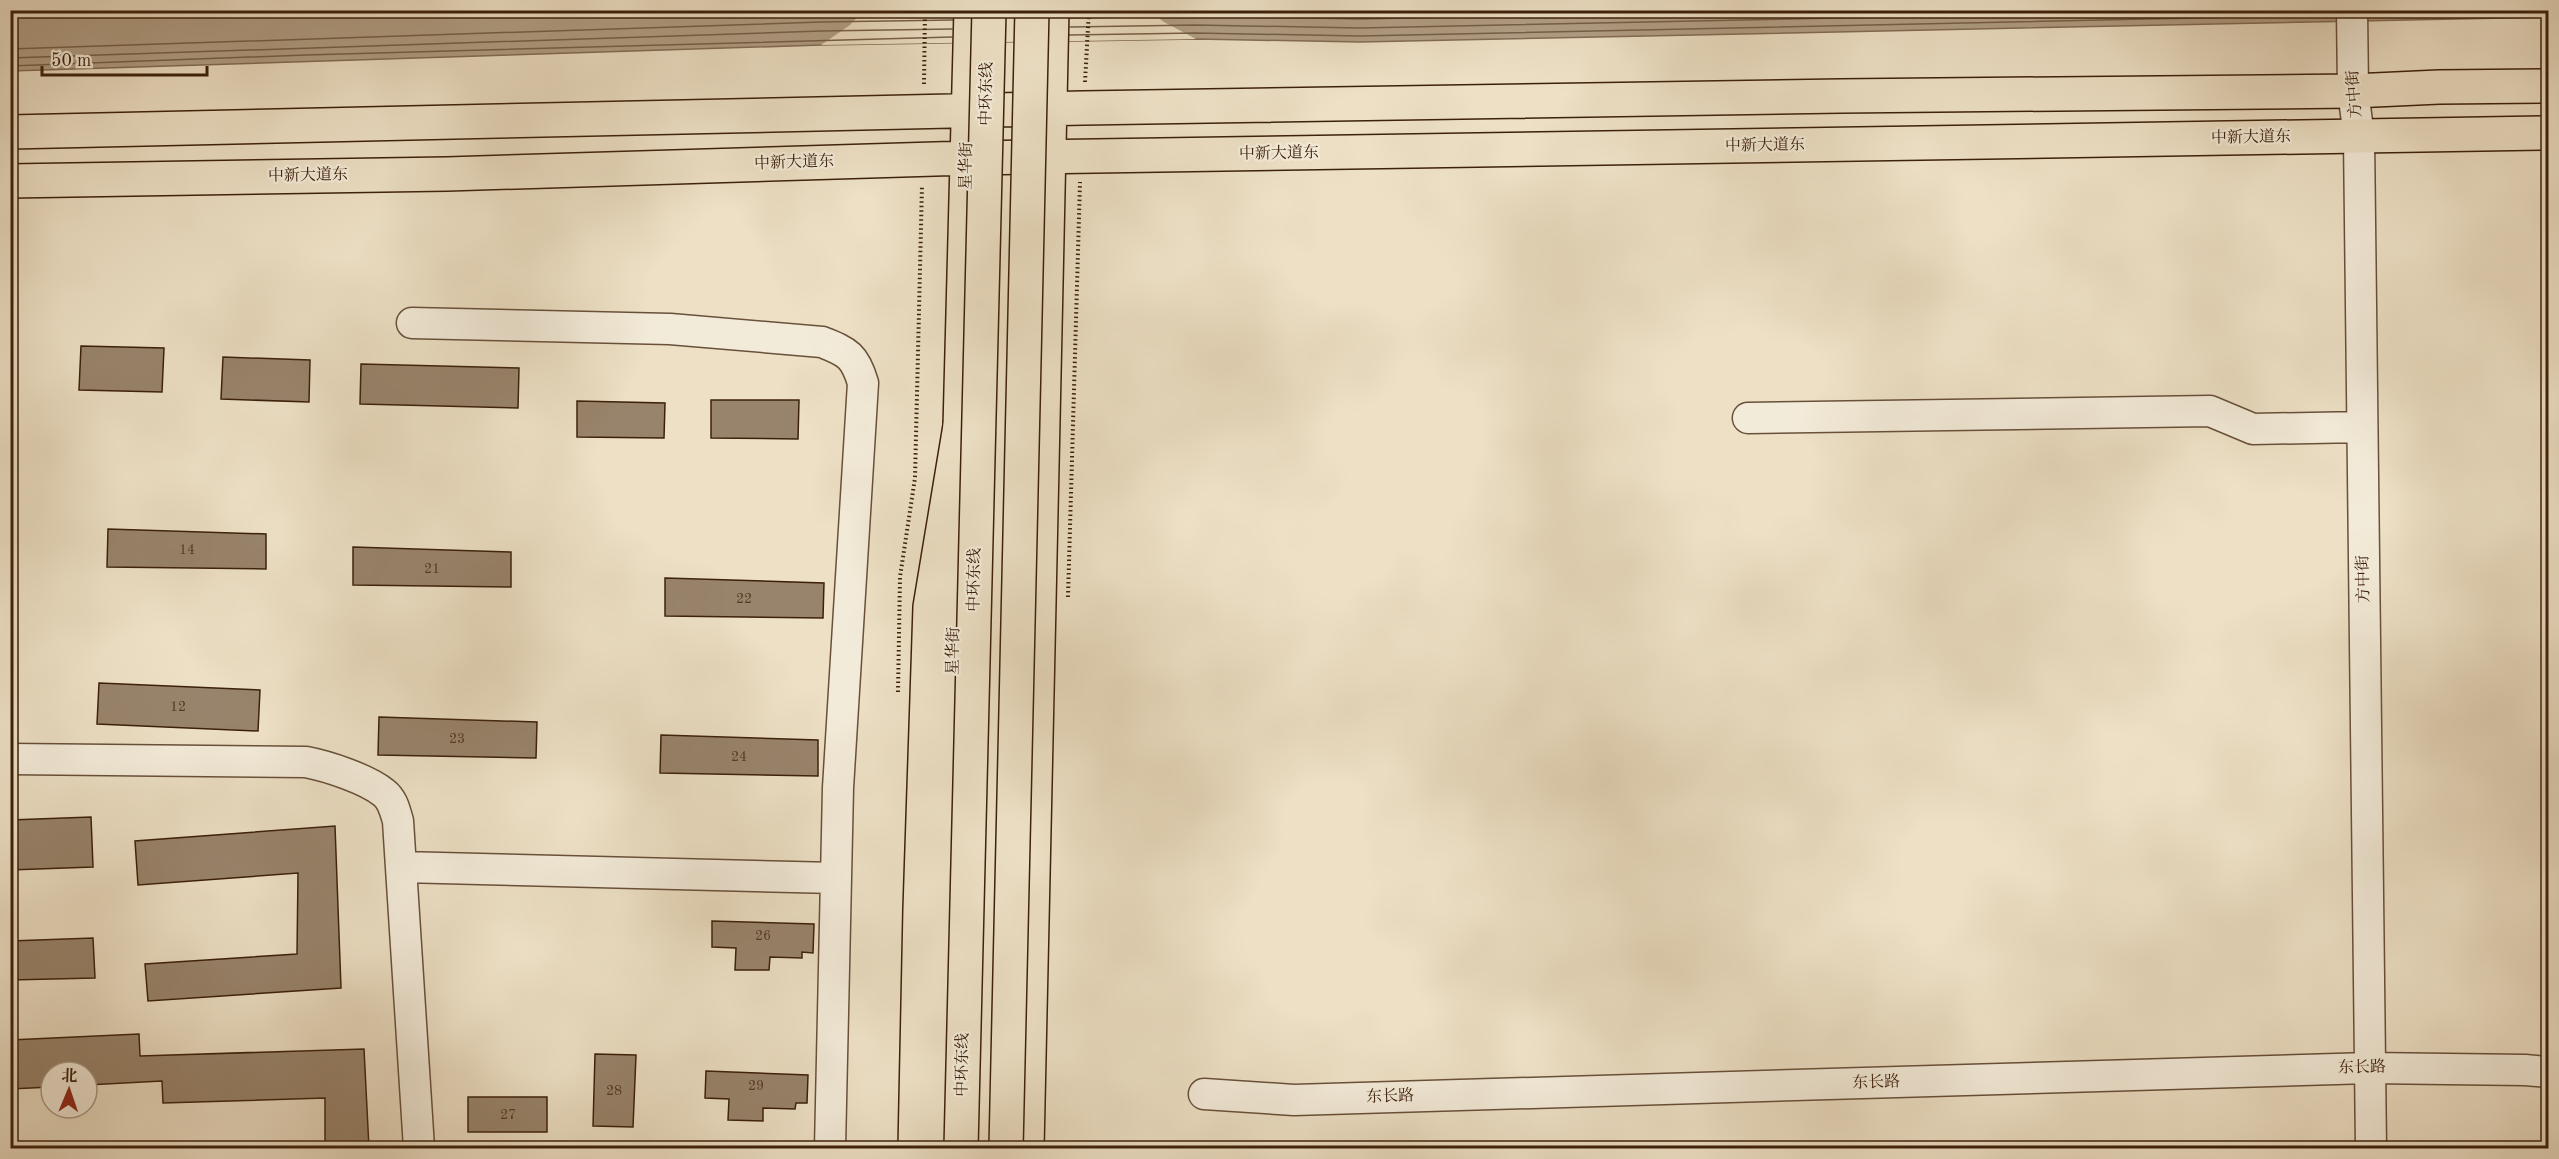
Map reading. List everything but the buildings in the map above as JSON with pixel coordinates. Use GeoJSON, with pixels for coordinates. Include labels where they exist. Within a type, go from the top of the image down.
{"type":"FeatureCollection","features":[{"type":"Feature","properties":{"kind":"main road","name":"星华街"},"geometry":{"type":"LineString","coordinates":[[941,1149],[971,10]]}},
{"type":"Feature","properties":{"kind":"main road","name":"中环东线"},"geometry":{"type":"LineString","coordinates":[[961,1149],[988,10]]}},
{"type":"Feature","properties":{"kind":"main road"},"geometry":{"type":"LineString","coordinates":[[1006,1149],[1032,10]]}},
{"type":"Feature","properties":{"kind":"main road"},"geometry":{"type":"LineString","coordinates":[[1027,1149],[1052,26]]}},
{"type":"Feature","properties":{"kind":"main road"},"geometry":{"type":"LineString","coordinates":[[10,132],[1050,109],[1841,96],[2353,91],[2548,86]]}},
{"type":"Feature","properties":{"kind":"main road","name":"中新大道东"},"geometry":{"type":"LineString","coordinates":[[10,181],[447,174],[968,158],[2548,133]]}},
{"type":"Feature","properties":{"kind":"main road"},"geometry":{"type":"LineString","coordinates":[[915,1149],[930,607],[960,426]]}},
{"type":"Feature","properties":{"kind":"street","name":"方中街"},"geometry":{"type":"LineString","coordinates":[[2352,20],[2353,91],[2359,137],[2371,1149]]}},
{"type":"Feature","properties":{"kind":"street"},"geometry":{"type":"LineString","coordinates":[[412,323],[670,329],[822,342],[845,351],[857,363],[863,383],[844,678],[835,878],[830,1149]]}},
{"type":"Feature","properties":{"kind":"street"},"geometry":{"type":"LineString","coordinates":[[1748,418],[2210,411],[2253,429],[2362,427]]}},
{"type":"Feature","properties":{"kind":"street"},"geometry":{"type":"LineString","coordinates":[[10,759],[306,762],[329,767],[383,792],[394,806],[398,821],[419,1149]]}},
{"type":"Feature","properties":{"kind":"street"},"geometry":{"type":"LineString","coordinates":[[401,867],[835,878]]}},
{"type":"Feature","properties":{"kind":"street","name":"东长路"},"geometry":{"type":"LineString","coordinates":[[1204,1094],[1294,1100],[2369,1068],[2548,1072]]}},
{"type":"Feature","properties":{"kind":"path"},"geometry":{"type":"LineString","coordinates":[[925,10],[925,44]]}},
{"type":"Feature","properties":{"kind":"path"},"geometry":{"type":"LineString","coordinates":[[1088,40],[1089,10]]}},
{"type":"Feature","properties":{"kind":"water"},"geometry":{"type":"Polygon","coordinates":[[[2548,10],[2548,17],[1360,42],[1196,39],[821,45],[11,71],[10,11],[2548,10]]]}},
{"type":"Feature","properties":{"kind":"pier"},"geometry":{"type":"Polygon","coordinates":[[[864,10],[1149,11],[1196,39],[821,45],[850,25],[864,10]]]}}]}
